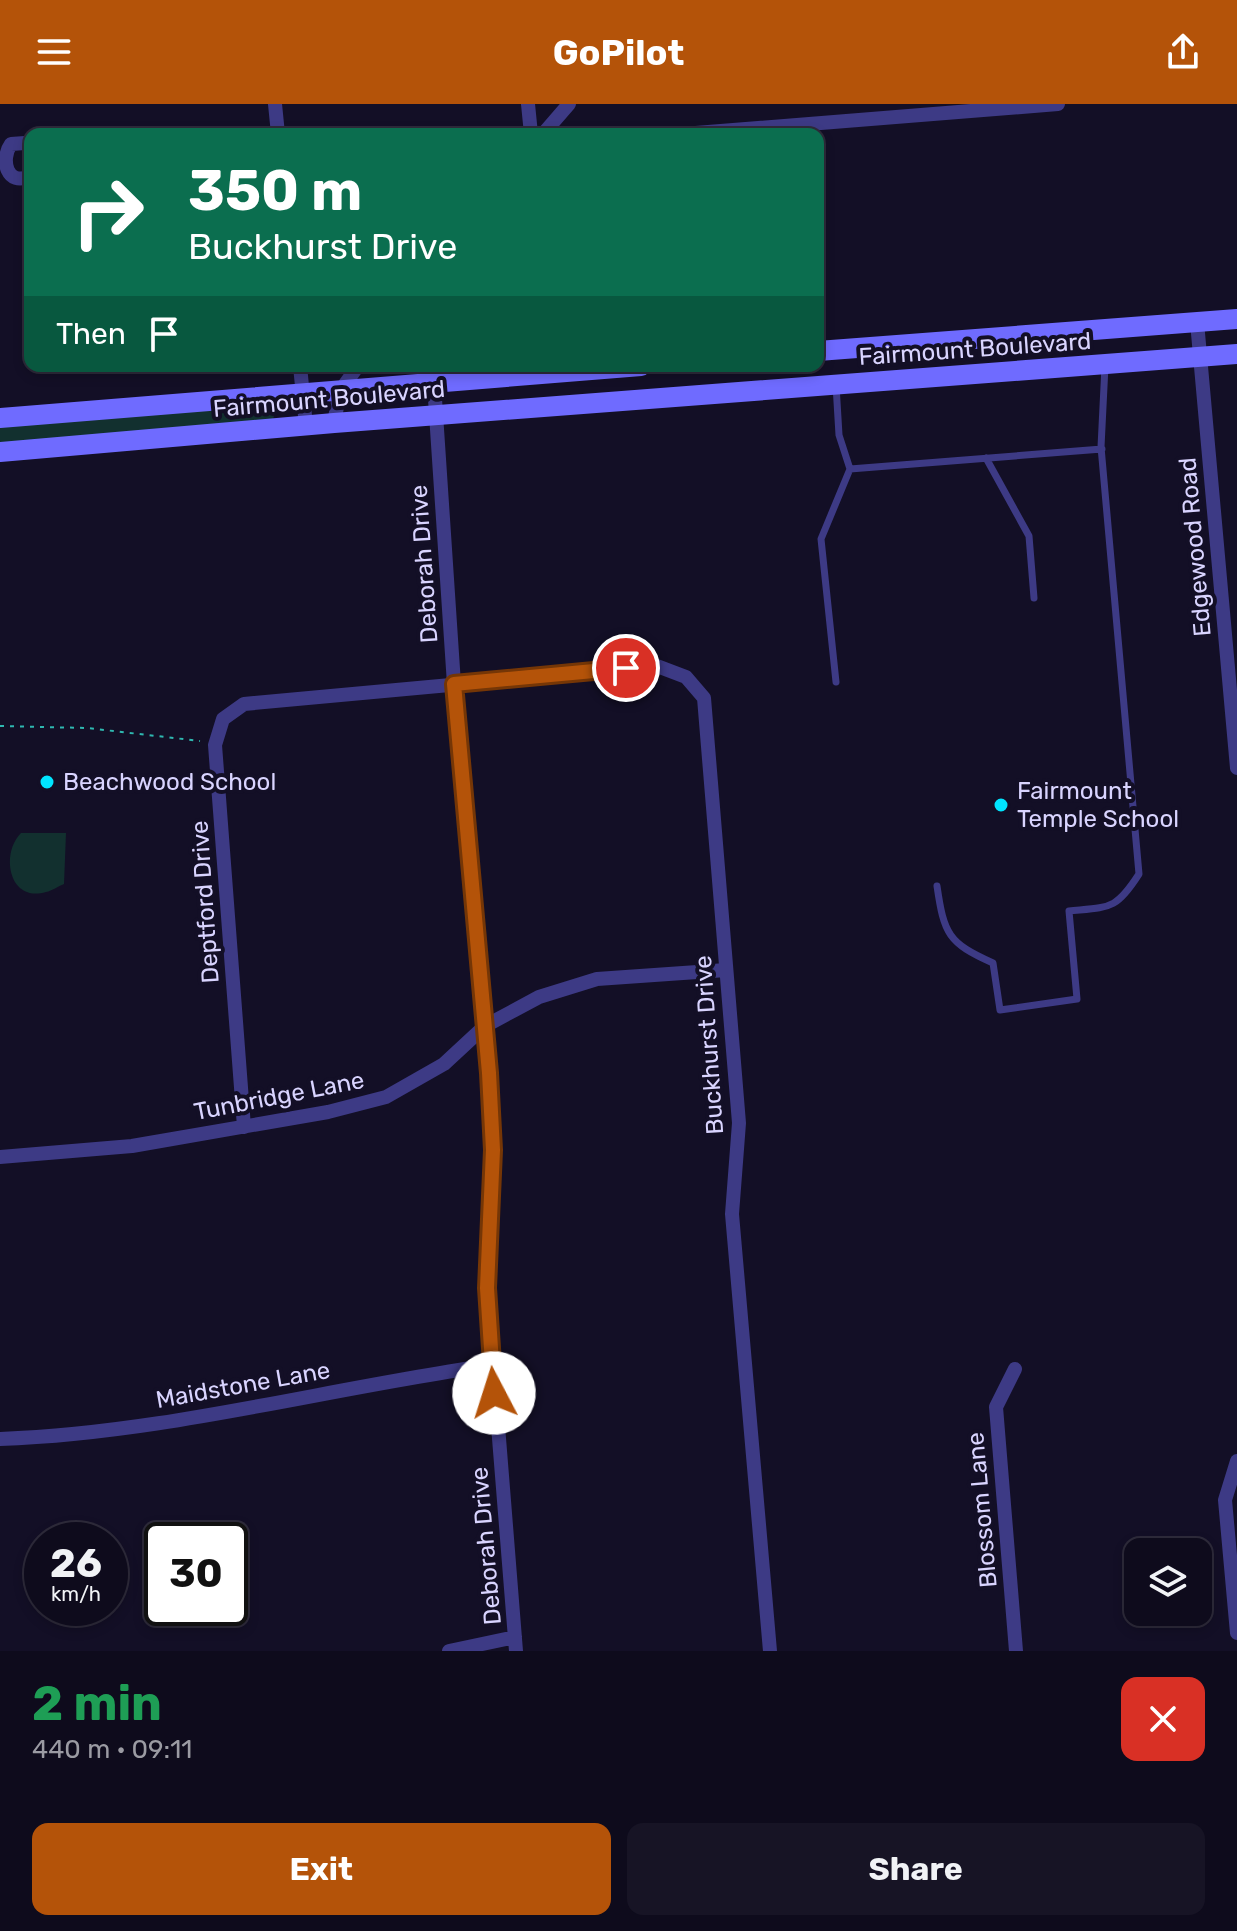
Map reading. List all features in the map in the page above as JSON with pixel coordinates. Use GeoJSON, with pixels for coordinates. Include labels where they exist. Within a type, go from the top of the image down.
{"type":"FeatureCollection","features":[{"type":"Feature","properties":{"kind":"main road","name":"Fairmount Boulevard"},"geometry":{"type":"LineString","coordinates":[[824,351],[1237,319]]}},
{"type":"Feature","properties":{"kind":"main road","name":"Fairmount Boulevard"},"geometry":{"type":"LineString","coordinates":[[0,452],[334,423],[1237,354]]}},
{"type":"Feature","properties":{"kind":"main road","name":"Fairmount Boulevard"},"geometry":{"type":"LineString","coordinates":[[0,418],[572,372]]}},
{"type":"Feature","properties":{"kind":"street"},"geometry":{"type":"LineString","coordinates":[[275,104],[277,128]]}},
{"type":"Feature","properties":{"kind":"street"},"geometry":{"type":"LineString","coordinates":[[528,104],[530,128]]}},
{"type":"Feature","properties":{"kind":"street"},"geometry":{"type":"LineString","coordinates":[[548,128],[569,104]]}},
{"type":"Feature","properties":{"kind":"street"},"geometry":{"type":"LineString","coordinates":[[758,128],[1058,104]]}},
{"type":"Feature","properties":{"kind":"street"},"geometry":{"type":"LineString","coordinates":[[24,144],[11,144],[1,155],[0,162],[7,175],[13,179],[24,178]]}},
{"type":"Feature","properties":{"kind":"street","name":"Edgewood Road"},"geometry":{"type":"LineString","coordinates":[[1197,322],[1237,768]]}},
{"type":"Feature","properties":{"kind":"street"},"geometry":{"type":"LineString","coordinates":[[301,372],[306,426]]}},
{"type":"Feature","properties":{"kind":"street"},"geometry":{"type":"LineString","coordinates":[[334,423],[340,391],[354,372]]}},
{"type":"Feature","properties":{"kind":"street","name":"Deborah Drive"},"geometry":{"type":"LineString","coordinates":[[434,384],[454,684],[485,1026],[493,1150],[487,1288],[516,1644]]}},
{"type":"Feature","properties":{"kind":"street","name":"Buckhurst Drive"},"geometry":{"type":"LineString","coordinates":[[454,684],[657,666],[686,677],[704,698],[739,1123],[732,1214],[770,1651]]}},
{"type":"Feature","properties":{"kind":"street","name":"Deptford Drive"},"geometry":{"type":"LineString","coordinates":[[244,1127],[215,745],[223,719],[244,704],[454,684]]}},
{"type":"Feature","properties":{"kind":"street","name":"Tunbridge Lane"},"geometry":{"type":"LineString","coordinates":[[0,1157],[132,1146],[328,1112],[386,1097],[444,1064],[485,1026],[539,997],[597,979],[726,970]]}},
{"type":"Feature","properties":{"kind":"street","name":"Maidstone Lane"},"geometry":{"type":"LineString","coordinates":[[0,1439],[206,1416],[406,1377],[492,1365]]}},
{"type":"Feature","properties":{"kind":"street","name":"Blossom Lane"},"geometry":{"type":"LineString","coordinates":[[1015,1369],[996,1407],[1016,1651]]}},
{"type":"Feature","properties":{"kind":"street"},"geometry":{"type":"LineString","coordinates":[[1237,1461],[1225,1500],[1237,1633]]}},
{"type":"Feature","properties":{"kind":"street"},"geometry":{"type":"LineString","coordinates":[[449,1651],[516,1644]]}},
{"type":"Feature","properties":{"kind":"lane"},"geometry":{"type":"LineString","coordinates":[[937,886],[942,921],[957,944],[993,963],[1000,1010],[1077,999],[1069,911],[1107,907],[1124,898],[1139,874],[1102,449],[1105,365]]}},
{"type":"Feature","properties":{"kind":"lane"},"geometry":{"type":"LineString","coordinates":[[836,385],[839,435],[850,469],[821,539],[836,682]]}},
{"type":"Feature","properties":{"kind":"lane"},"geometry":{"type":"LineString","coordinates":[[850,469],[1102,449]]}},
{"type":"Feature","properties":{"kind":"lane"},"geometry":{"type":"LineString","coordinates":[[986,458],[1029,536],[1034,598]]}},
{"type":"Feature","properties":{"kind":"path"},"geometry":{"type":"LineString","coordinates":[[0,726],[87,728],[201,741]]}},
{"type":"Feature","properties":{"kind":"green space"},"geometry":{"type":"Polygon","coordinates":[[[271,405],[275,411],[273,420],[0,446],[0,425],[271,405]]]}},
{"type":"Feature","properties":{"kind":"green space"},"geometry":{"type":"Polygon","coordinates":[[[21,833],[66,833],[64,884],[33,893],[16,884],[10,864],[11,853],[21,833]]]}},
{"type":"Feature","properties":{"kind":"place","name":"Beachwood School"},"geometry":{"type":"Point","coordinates":[47,782]}},
{"type":"Feature","properties":{"kind":"place","name":"Fairmount Temple School"},"geometry":{"type":"Point","coordinates":[1001,805]}},
{"type":"Feature","properties":{"kind":"route"},"geometry":{"type":"LineString","coordinates":[[494,1393],[487,1288],[493,1150],[489,1073],[454,684],[626,668]]}}]}
